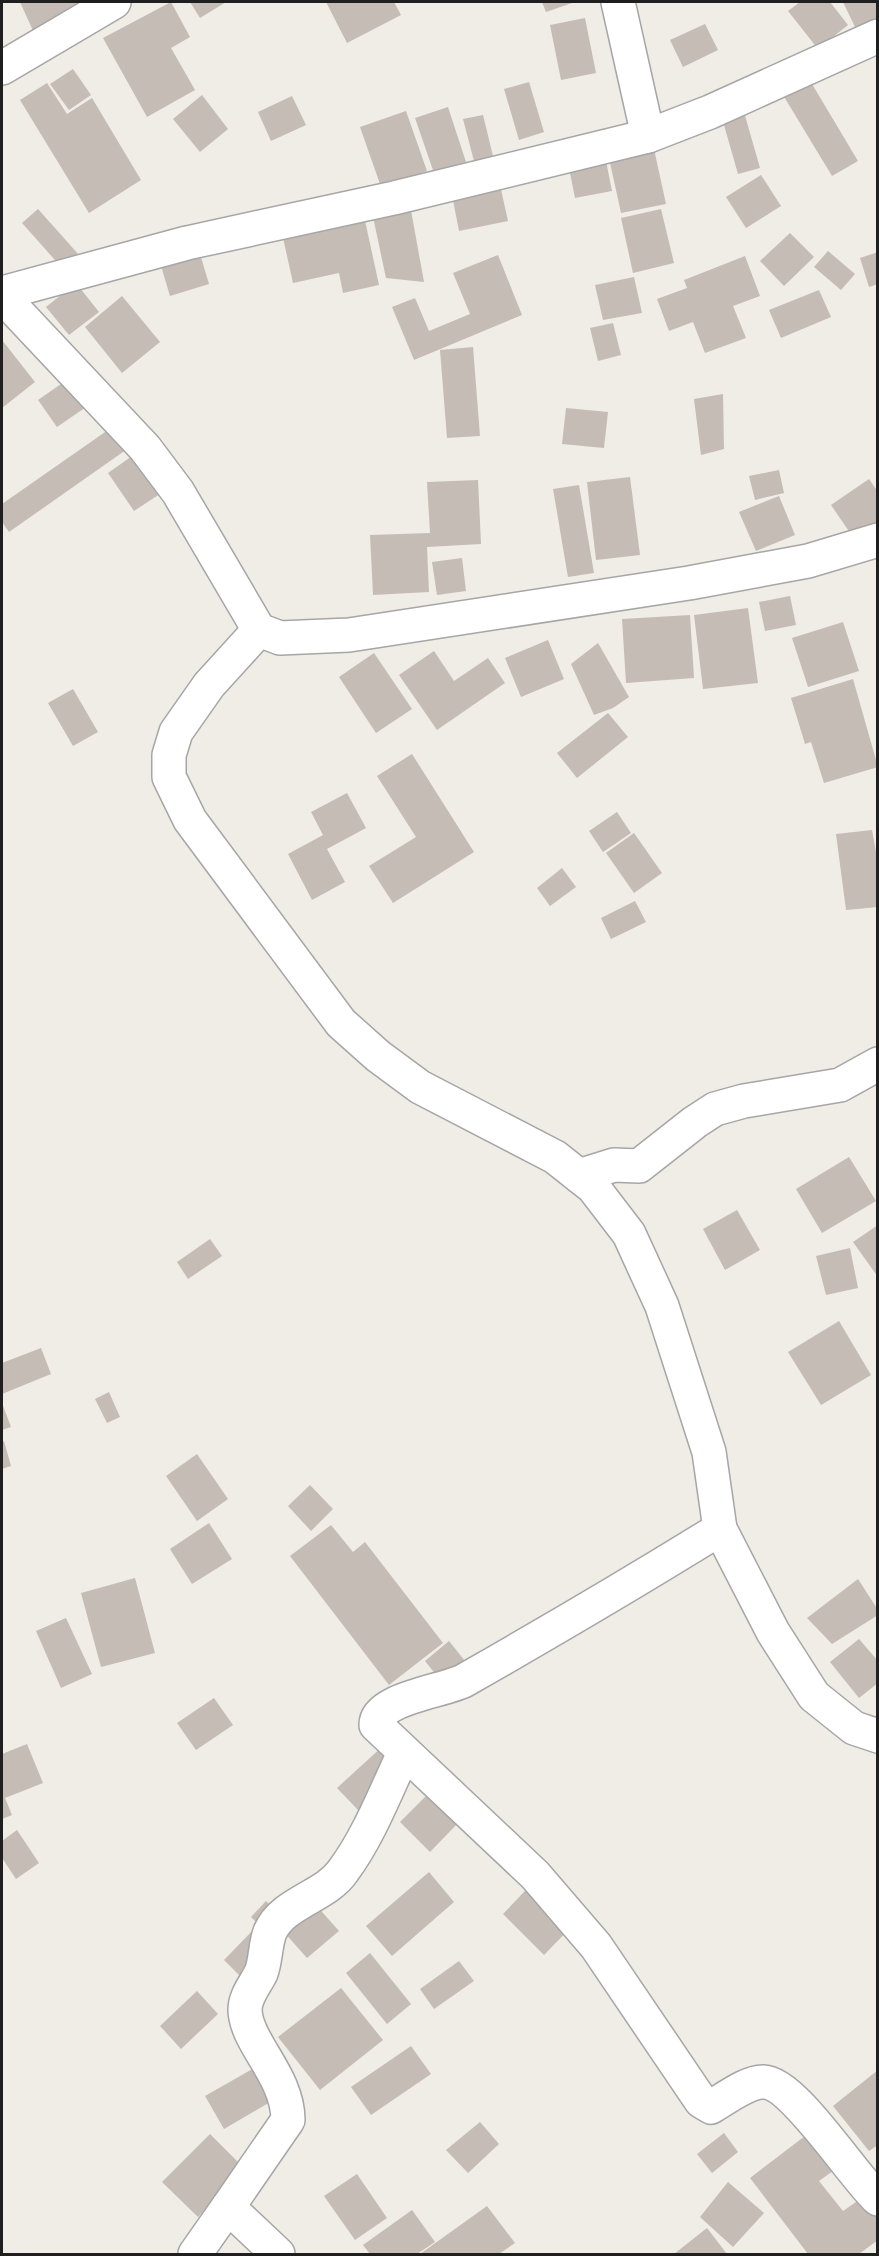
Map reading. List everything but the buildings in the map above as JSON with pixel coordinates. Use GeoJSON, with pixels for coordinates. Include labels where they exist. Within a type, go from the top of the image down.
{"type":"FeatureCollection","features":[{"type":"Feature","properties":{"kind":"street"},"geometry":{"type":"LineString","coordinates":[[2,68],[114,2]]}},
{"type":"Feature","properties":{"kind":"street"},"geometry":{"type":"LineString","coordinates":[[618,2],[648,136]]}},
{"type":"Feature","properties":{"kind":"street"},"geometry":{"type":"LineString","coordinates":[[878,36],[710,112],[648,136],[394,198],[187,243],[2,294],[145,448],[177,492],[259,630],[280,638],[349,634],[690,583],[808,561],[878,540]]}},
{"type":"Feature","properties":{"kind":"street"},"geometry":{"type":"LineString","coordinates":[[259,630],[209,685],[176,732],[169,755],[169,777],[190,820],[341,1023],[378,1056],[420,1087],[539,1148],[579,1176],[593,1187],[629,1234],[662,1306],[709,1452],[720,1529],[773,1632],[814,1696],[855,1728],[878,1736]]}},
{"type":"Feature","properties":{"kind":"street"},"geometry":{"type":"LineString","coordinates":[[579,1176],[614,1166],[639,1166],[715,1109],[744,1101],[840,1085],[878,1064]]}},
{"type":"Feature","properties":{"kind":"street"},"geometry":{"type":"LineString","coordinates":[[720,1529],[604,1600],[456,1685],[421,1693],[389,1707],[378,1716],[376,1725],[535,1875],[596,1946],[701,2101],[711,2107],[763,2081],[779,2085],[797,2101],[863,2185],[878,2199]]}},
{"type":"Feature","properties":{"kind":"street"},"geometry":{"type":"LineString","coordinates":[[195,2254],[288,2120],[288,2103],[274,2071],[247,2023],[245,2009],[248,1995],[261,1972],[271,1932],[281,1917],[320,1893],[342,1873],[368,1832],[404,1753]]}},
{"type":"Feature","properties":{"kind":"street"},"geometry":{"type":"LineString","coordinates":[[228,2207],[278,2254]]}}]}
